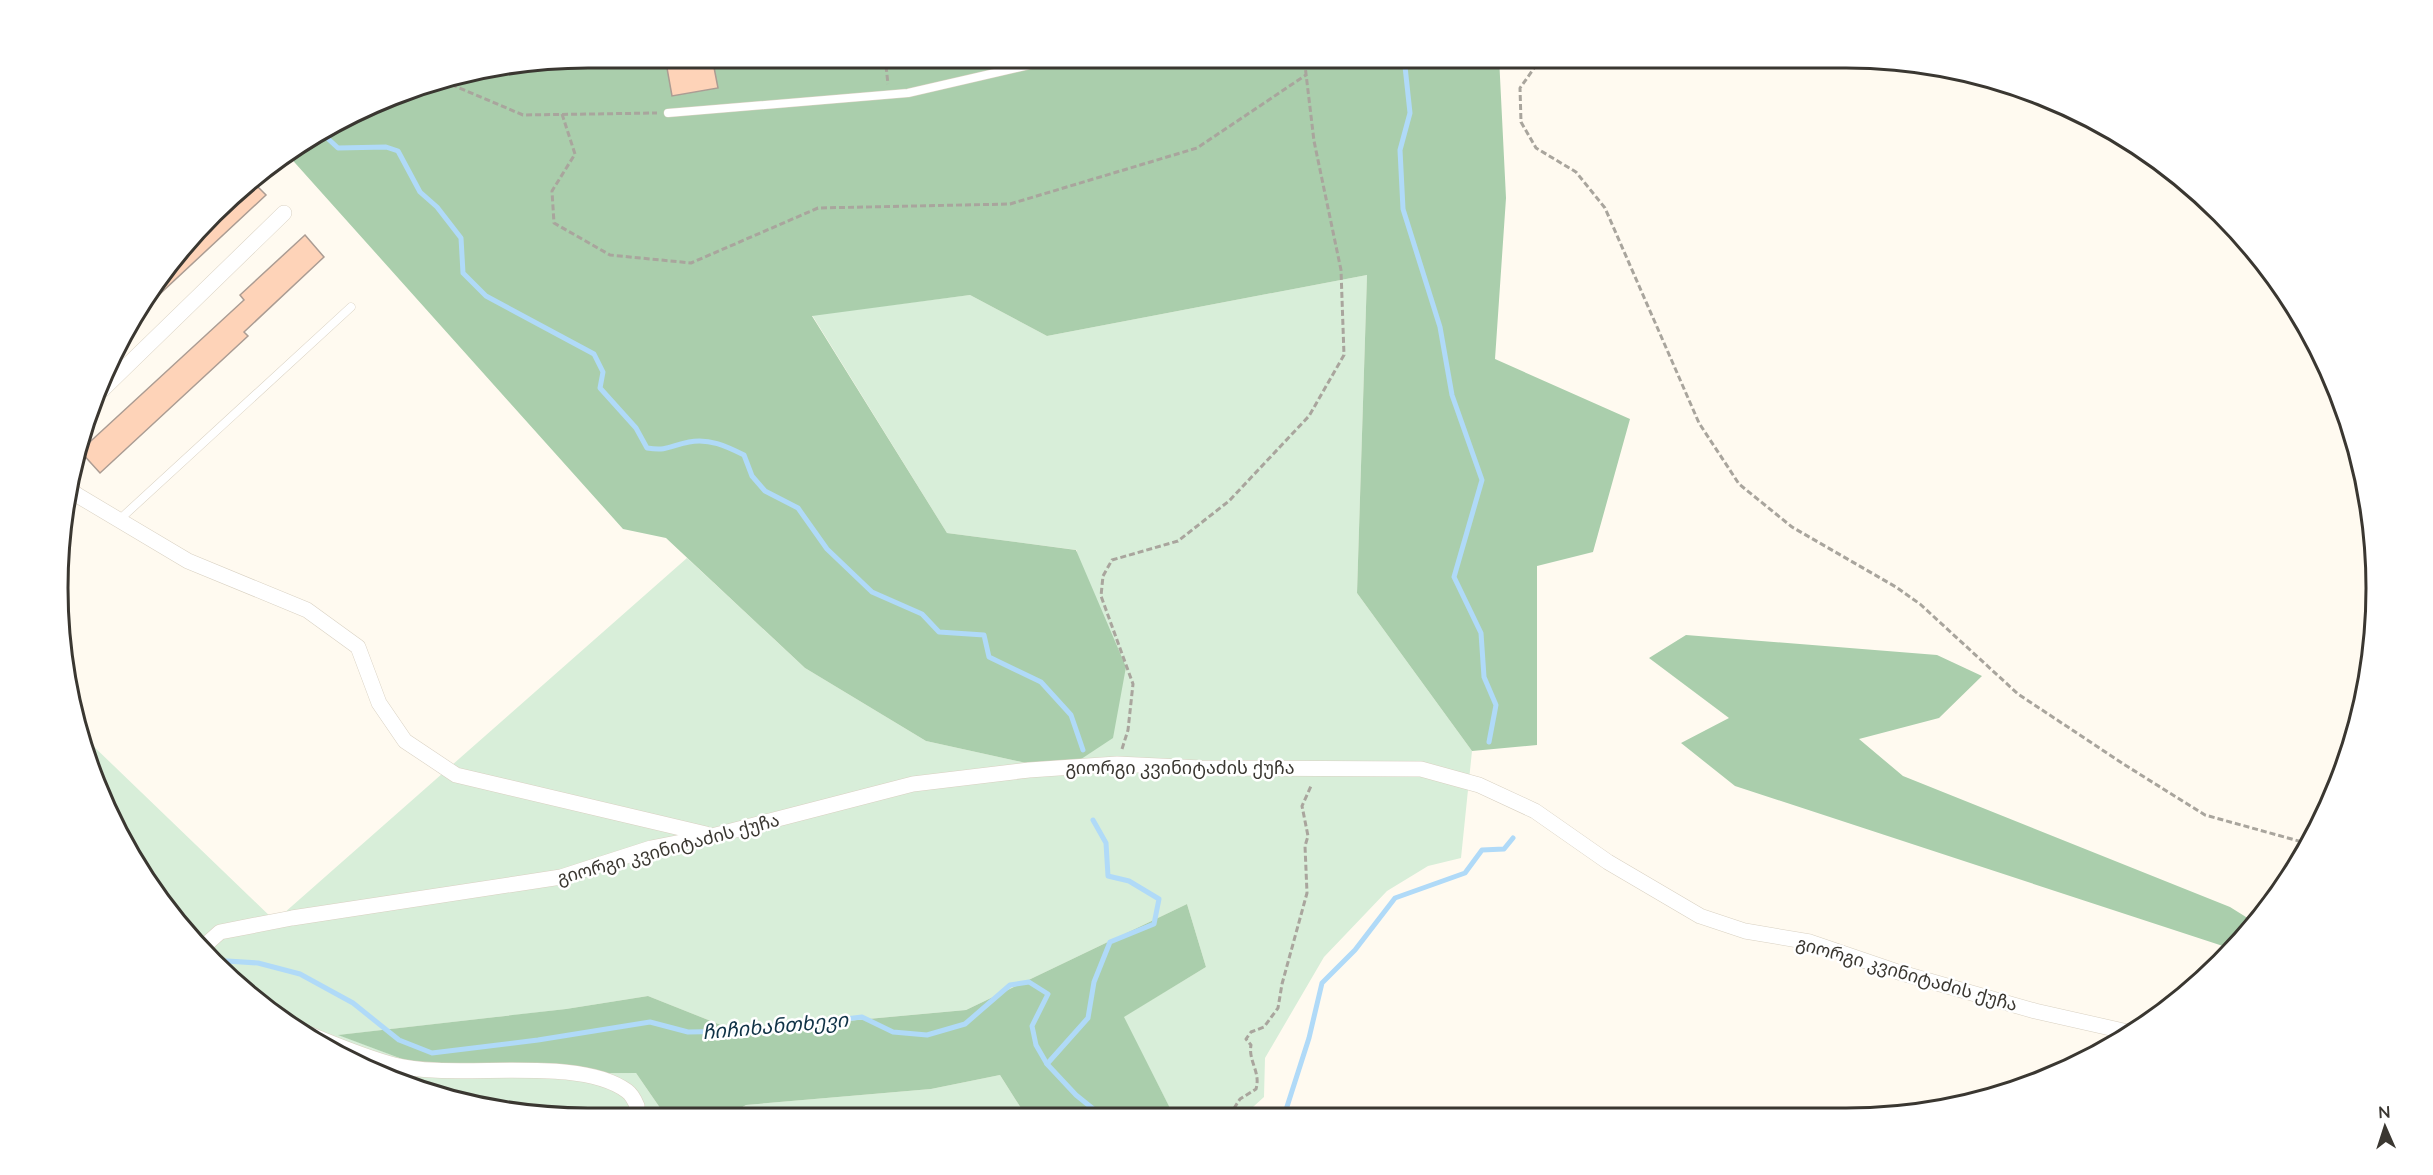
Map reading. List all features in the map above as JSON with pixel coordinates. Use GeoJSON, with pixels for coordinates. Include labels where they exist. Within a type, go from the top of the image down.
{"type":"FeatureCollection","features":[{"type":"Feature","properties":{"kind":"street"},"geometry":{"type":"LineString","coordinates":[[110,382],[284,213]]}},
{"type":"Feature","properties":{"kind":"street"},"geometry":{"type":"LineString","coordinates":[[76,494],[188,561],[307,610],[358,647],[379,703],[405,741],[456,775],[712,836]]}},
{"type":"Feature","properties":{"kind":"street","name":"გიორგი კვინიტაძის ქუჩა"},"geometry":{"type":"LineString","coordinates":[[208,942],[220,932],[292,918],[561,878],[651,848],[712,836],[913,784],[1029,770],[1117,764],[1202,768],[1321,766],[1421,769],[1479,785],[1535,811],[1608,862],[1700,916],[1745,931],[1810,942],[1898,972],[2035,1011],[2119,1030]]}},
{"type":"Feature","properties":{"kind":"street"},"geometry":{"type":"LineString","coordinates":[[342,1046],[394,1065],[426,1070],[506,1070],[597,1077],[628,1091],[636,1108]]}},
{"type":"Feature","properties":{"kind":"lane"},"geometry":{"type":"LineString","coordinates":[[668,113],[908,93],[1016,68]]}},
{"type":"Feature","properties":{"kind":"lane"},"geometry":{"type":"LineString","coordinates":[[119,520],[351,306]]}},
{"type":"Feature","properties":{"kind":"path"},"geometry":{"type":"LineString","coordinates":[[886,68],[889,94]]}},
{"type":"Feature","properties":{"kind":"path"},"geometry":{"type":"LineString","coordinates":[[1117,764],[1128,730],[1133,684],[1101,596],[1103,576],[1112,560],[1178,541],[1229,501],[1309,416],[1344,355],[1341,270],[1314,141],[1305,68]]}},
{"type":"Feature","properties":{"kind":"path"},"geometry":{"type":"LineString","coordinates":[[1534,68],[1520,88],[1521,122],[1536,148],[1576,172],[1605,208],[1699,423],[1739,484],[1792,527],[1896,587],[1920,604],[2018,694],[2125,765],[2205,815],[2300,841]]}},
{"type":"Feature","properties":{"kind":"path"},"geometry":{"type":"LineString","coordinates":[[562,114],[575,154],[552,191],[554,223],[610,255],[691,263],[818,208],[1011,204],[1197,148],[1306,75]]}},
{"type":"Feature","properties":{"kind":"path"},"geometry":{"type":"LineString","coordinates":[[453,85],[523,115],[668,113]]}},
{"type":"Feature","properties":{"kind":"path"},"geometry":{"type":"LineString","coordinates":[[1234,1108],[1240,1099],[1256,1089],[1260,1078],[1250,1053],[1251,1045],[1246,1039],[1251,1032],[1264,1027],[1278,1008],[1282,984],[1307,893],[1305,846],[1308,836],[1303,823],[1302,806],[1321,766]]}},
{"type":"Feature","properties":{"kind":"green space"},"geometry":{"type":"Polygon","coordinates":[[[1500,68],[1506,198],[1495,359],[1630,419],[1593,552],[1537,566],[1537,745],[1472,751],[1357,593],[1367,275],[1047,336],[970,295],[812,316],[947,533],[1076,550],[1126,667],[1113,738],[1063,771],[926,741],[805,668],[666,538],[623,529],[292,160],[327,137],[358,121],[420,95],[486,77],[553,69],[1500,68]]]}},
{"type":"Feature","properties":{"kind":"green space"},"geometry":{"type":"Polygon","coordinates":[[[1367,275],[1357,593],[1472,751],[1461,858],[1428,866],[1387,891],[1324,957],[1265,1058],[1264,1097],[1252,1108],[1170,1108],[1123,1017],[1206,967],[1187,904],[966,1010],[736,1031],[648,996],[566,1009],[339,1035],[442,1074],[636,1073],[660,1108],[588,1108],[520,1103],[453,1090],[389,1068],[327,1038],[271,1000],[220,955],[175,904],[137,848],[107,786],[92,745],[275,921],[687,558],[805,668],[926,741],[1063,771],[1077,550],[947,533],[812,315],[970,295],[1047,336],[1367,275]]]}},
{"type":"Feature","properties":{"kind":"green space"},"geometry":{"type":"Polygon","coordinates":[[[1686,635],[1937,655],[1982,676],[1939,718],[1859,739],[1903,776],[2230,907],[2247,917],[2222,946],[1735,786],[1681,743],[1729,718],[1649,658],[1686,635]]]}},
{"type":"Feature","properties":{"kind":"green space"},"geometry":{"type":"Polygon","coordinates":[[[1187,904],[1206,967],[1124,1017],[1170,1108],[1021,1108],[1000,1075],[931,1089],[746,1105],[741,1108],[660,1108],[636,1073],[442,1074],[338,1035],[566,1009],[648,996],[736,1031],[966,1010],[1187,904]]]}},
{"type":"Feature","properties":{"kind":"green space"},"geometry":{"type":"Polygon","coordinates":[[[1000,1075],[1021,1108],[741,1108],[746,1105],[931,1089],[1000,1075]]]}},
{"type":"Feature","properties":{"kind":"building"},"geometry":{"type":"Polygon","coordinates":[[[667,68],[714,68],[718,88],[672,96],[667,68]]]}},
{"type":"Feature","properties":{"kind":"building"},"geometry":{"type":"Polygon","coordinates":[[[257,186],[266,195],[156,297],[175,271],[220,220],[257,186]]]}},
{"type":"Feature","properties":{"kind":"building"},"geometry":{"type":"Polygon","coordinates":[[[305,235],[324,257],[244,332],[248,336],[100,473],[84,456],[88,444],[244,300],[240,295],[305,235]]]}},
{"type":"Feature","properties":{"kind":"waterway"},"geometry":{"type":"LineString","coordinates":[[1405,68],[1410,113],[1400,150],[1403,209],[1440,327],[1452,395],[1482,480],[1454,577],[1481,633],[1484,677],[1496,705],[1489,742]]}},
{"type":"Feature","properties":{"kind":"waterway"},"geometry":{"type":"LineString","coordinates":[[326,137],[338,148],[386,147],[398,151],[420,192],[437,207],[461,238],[463,273],[486,296],[594,354],[603,372],[600,388],[636,428],[647,448],[665,448],[704,441],[724,446],[744,455],[752,476],[765,491],[798,508],[827,549],[872,592],[922,614],[939,632],[984,635],[989,657],[1041,682],[1071,715],[1083,750]]}},
{"type":"Feature","properties":{"kind":"waterway"},"geometry":{"type":"LineString","coordinates":[[1047,1064],[1088,1018],[1094,982],[1110,942],[1154,924],[1159,899],[1129,881],[1108,876],[1106,843],[1093,820]]}},
{"type":"Feature","properties":{"kind":"waterway"},"geometry":{"type":"LineString","coordinates":[[1287,1108],[1309,1038],[1322,983],[1355,950],[1395,898],[1465,873],[1482,850],[1504,849],[1513,838]]}},
{"type":"Feature","properties":{"kind":"waterway","name":"ჩიჩიხანთხევი"},"geometry":{"type":"LineString","coordinates":[[227,961],[258,963],[300,974],[353,1003],[399,1040],[432,1053],[538,1040],[650,1022],[688,1032],[745,1031],[862,1017],[893,1032],[927,1035],[965,1024],[1010,985],[1029,982],[1048,994],[1032,1026],[1036,1045],[1047,1064],[1076,1095],[1092,1108]]}}]}
